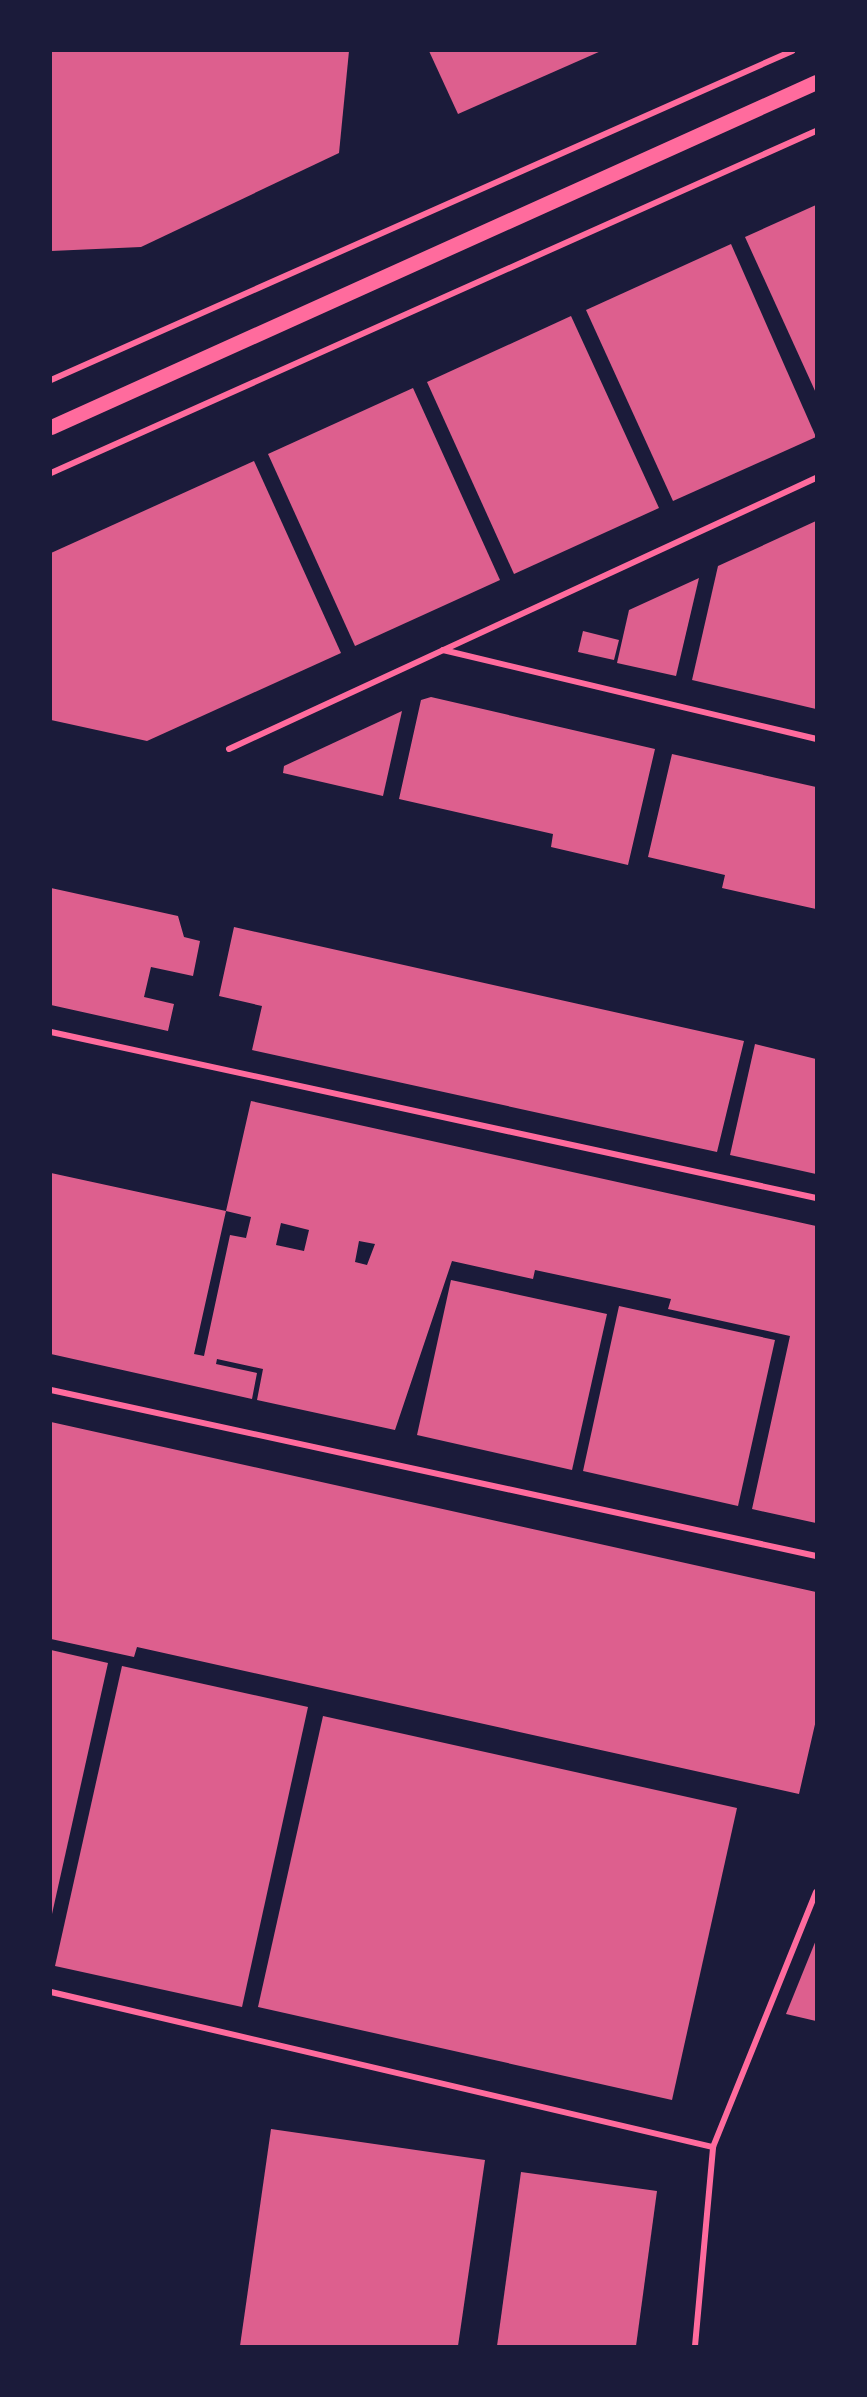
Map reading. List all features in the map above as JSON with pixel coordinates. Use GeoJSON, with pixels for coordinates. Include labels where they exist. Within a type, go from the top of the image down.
{"type":"FeatureCollection","features":[{"type":"Feature","properties":{"kind":"main road"},"geometry":{"type":"LineString","coordinates":[[51,427],[816,82]]}},
{"type":"Feature","properties":{"kind":"street"},"geometry":{"type":"LineString","coordinates":[[51,380],[792,51]]}},
{"type":"Feature","properties":{"kind":"street"},"geometry":{"type":"LineString","coordinates":[[51,473],[816,131]]}},
{"type":"Feature","properties":{"kind":"street"},"geometry":{"type":"LineString","coordinates":[[229,748],[816,478]]}},
{"type":"Feature","properties":{"kind":"street"},"geometry":{"type":"LineString","coordinates":[[442,650],[816,739]]}},
{"type":"Feature","properties":{"kind":"street"},"geometry":{"type":"LineString","coordinates":[[51,1032],[816,1198]]}},
{"type":"Feature","properties":{"kind":"street"},"geometry":{"type":"LineString","coordinates":[[51,1390],[816,1556]]}},
{"type":"Feature","properties":{"kind":"street"},"geometry":{"type":"LineString","coordinates":[[696,2346],[712,2147],[816,1893]]}},
{"type":"Feature","properties":{"kind":"street"},"geometry":{"type":"LineString","coordinates":[[51,1992],[712,2147]]}},
{"type":"Feature","properties":{"kind":"building"},"geometry":{"type":"Polygon","coordinates":[[[51,51],[349,51],[339,153],[141,247],[51,251],[51,51]]]}},
{"type":"Feature","properties":{"kind":"building"},"geometry":{"type":"Polygon","coordinates":[[[429,51],[601,51],[458,114],[429,51]]]}},
{"type":"Feature","properties":{"kind":"building"},"geometry":{"type":"Polygon","coordinates":[[[816,205],[816,393],[745,237],[816,205]]]}},
{"type":"Feature","properties":{"kind":"building"},"geometry":{"type":"Polygon","coordinates":[[[731,244],[816,437],[673,501],[586,310],[731,244]]]}},
{"type":"Feature","properties":{"kind":"building"},"geometry":{"type":"Polygon","coordinates":[[[571,316],[659,508],[514,574],[427,382],[571,316]]]}},
{"type":"Feature","properties":{"kind":"building"},"geometry":{"type":"Polygon","coordinates":[[[413,388],[500,580],[355,646],[268,454],[413,388]]]}},
{"type":"Feature","properties":{"kind":"building"},"geometry":{"type":"Polygon","coordinates":[[[254,461],[341,653],[147,741],[51,720],[51,553],[254,461]]]}},
{"type":"Feature","properties":{"kind":"building"},"geometry":{"type":"Polygon","coordinates":[[[816,521],[816,709],[692,680],[718,566],[816,521]]]}},
{"type":"Feature","properties":{"kind":"building"},"geometry":{"type":"Polygon","coordinates":[[[699,578],[676,676],[617,663],[629,610],[699,578]]]}},
{"type":"Feature","properties":{"kind":"building"},"geometry":{"type":"Polygon","coordinates":[[[583,631],[619,640],[614,660],[578,652],[583,631]]]}},
{"type":"Feature","properties":{"kind":"building"},"geometry":{"type":"Polygon","coordinates":[[[431,697],[655,749],[628,865],[551,847],[553,834],[399,799],[421,700],[431,697]]]}},
{"type":"Feature","properties":{"kind":"building"},"geometry":{"type":"Polygon","coordinates":[[[402,711],[383,796],[283,773],[284,766],[402,711]]]}},
{"type":"Feature","properties":{"kind":"building"},"geometry":{"type":"Polygon","coordinates":[[[672,754],[816,787],[816,909],[722,888],[725,875],[648,857],[672,754]]]}},
{"type":"Feature","properties":{"kind":"building"},"geometry":{"type":"Polygon","coordinates":[[[51,888],[178,916],[184,937],[200,941],[193,976],[151,967],[144,997],[174,1004],[168,1031],[51,1005],[51,888]]]}},
{"type":"Feature","properties":{"kind":"building"},"geometry":{"type":"Polygon","coordinates":[[[234,927],[744,1041],[717,1152],[252,1050],[262,1006],[219,996],[234,927]]]}},
{"type":"Feature","properties":{"kind":"building"},"geometry":{"type":"Polygon","coordinates":[[[755,1044],[816,1059],[816,1174],[730,1155],[755,1044]]]}},
{"type":"Feature","properties":{"kind":"building"},"geometry":{"type":"Polygon","coordinates":[[[251,1101],[816,1226],[816,1523],[752,1509],[790,1336],[668,1309],[671,1299],[535,1270],[533,1279],[452,1261],[395,1430],[257,1400],[263,1369],[217,1359],[216,1364],[257,1373],[252,1399],[51,1354],[51,1173],[226,1211],[251,1101]],[[226,1211],[194,1354],[204,1356],[230,1235],[246,1238],[251,1217],[226,1211]],[[281,1223],[276,1245],[304,1251],[309,1230],[281,1223]],[[359,1241],[355,1262],[367,1265],[375,1244],[359,1241]]]}},
{"type":"Feature","properties":{"kind":"building"},"geometry":{"type":"Polygon","coordinates":[[[451,1280],[607,1314],[572,1470],[417,1435],[451,1280]]]}},
{"type":"Feature","properties":{"kind":"building"},"geometry":{"type":"Polygon","coordinates":[[[619,1306],[775,1340],[738,1506],[583,1471],[619,1306]]]}},
{"type":"Feature","properties":{"kind":"building"},"geometry":{"type":"Polygon","coordinates":[[[51,1422],[816,1592],[816,1720],[799,1794],[137,1647],[134,1657],[51,1639],[51,1422]]]}},
{"type":"Feature","properties":{"kind":"building"},"geometry":{"type":"Polygon","coordinates":[[[51,1650],[108,1663],[52,1914],[51,1914],[51,1650]]]}},
{"type":"Feature","properties":{"kind":"building"},"geometry":{"type":"Polygon","coordinates":[[[122,1666],[308,1707],[242,2007],[55,1966],[122,1666]]]}},
{"type":"Feature","properties":{"kind":"building"},"geometry":{"type":"Polygon","coordinates":[[[323,1716],[737,1808],[672,2100],[258,2007],[323,1716]]]}},
{"type":"Feature","properties":{"kind":"building"},"geometry":{"type":"Polygon","coordinates":[[[816,1940],[816,2021],[786,2014],[816,1940]]]}},
{"type":"Feature","properties":{"kind":"building"},"geometry":{"type":"Polygon","coordinates":[[[271,2129],[485,2160],[458,2346],[240,2346],[271,2129]]]}},
{"type":"Feature","properties":{"kind":"building"},"geometry":{"type":"Polygon","coordinates":[[[521,2172],[657,2191],[636,2346],[497,2346],[521,2172]]]}}]}
